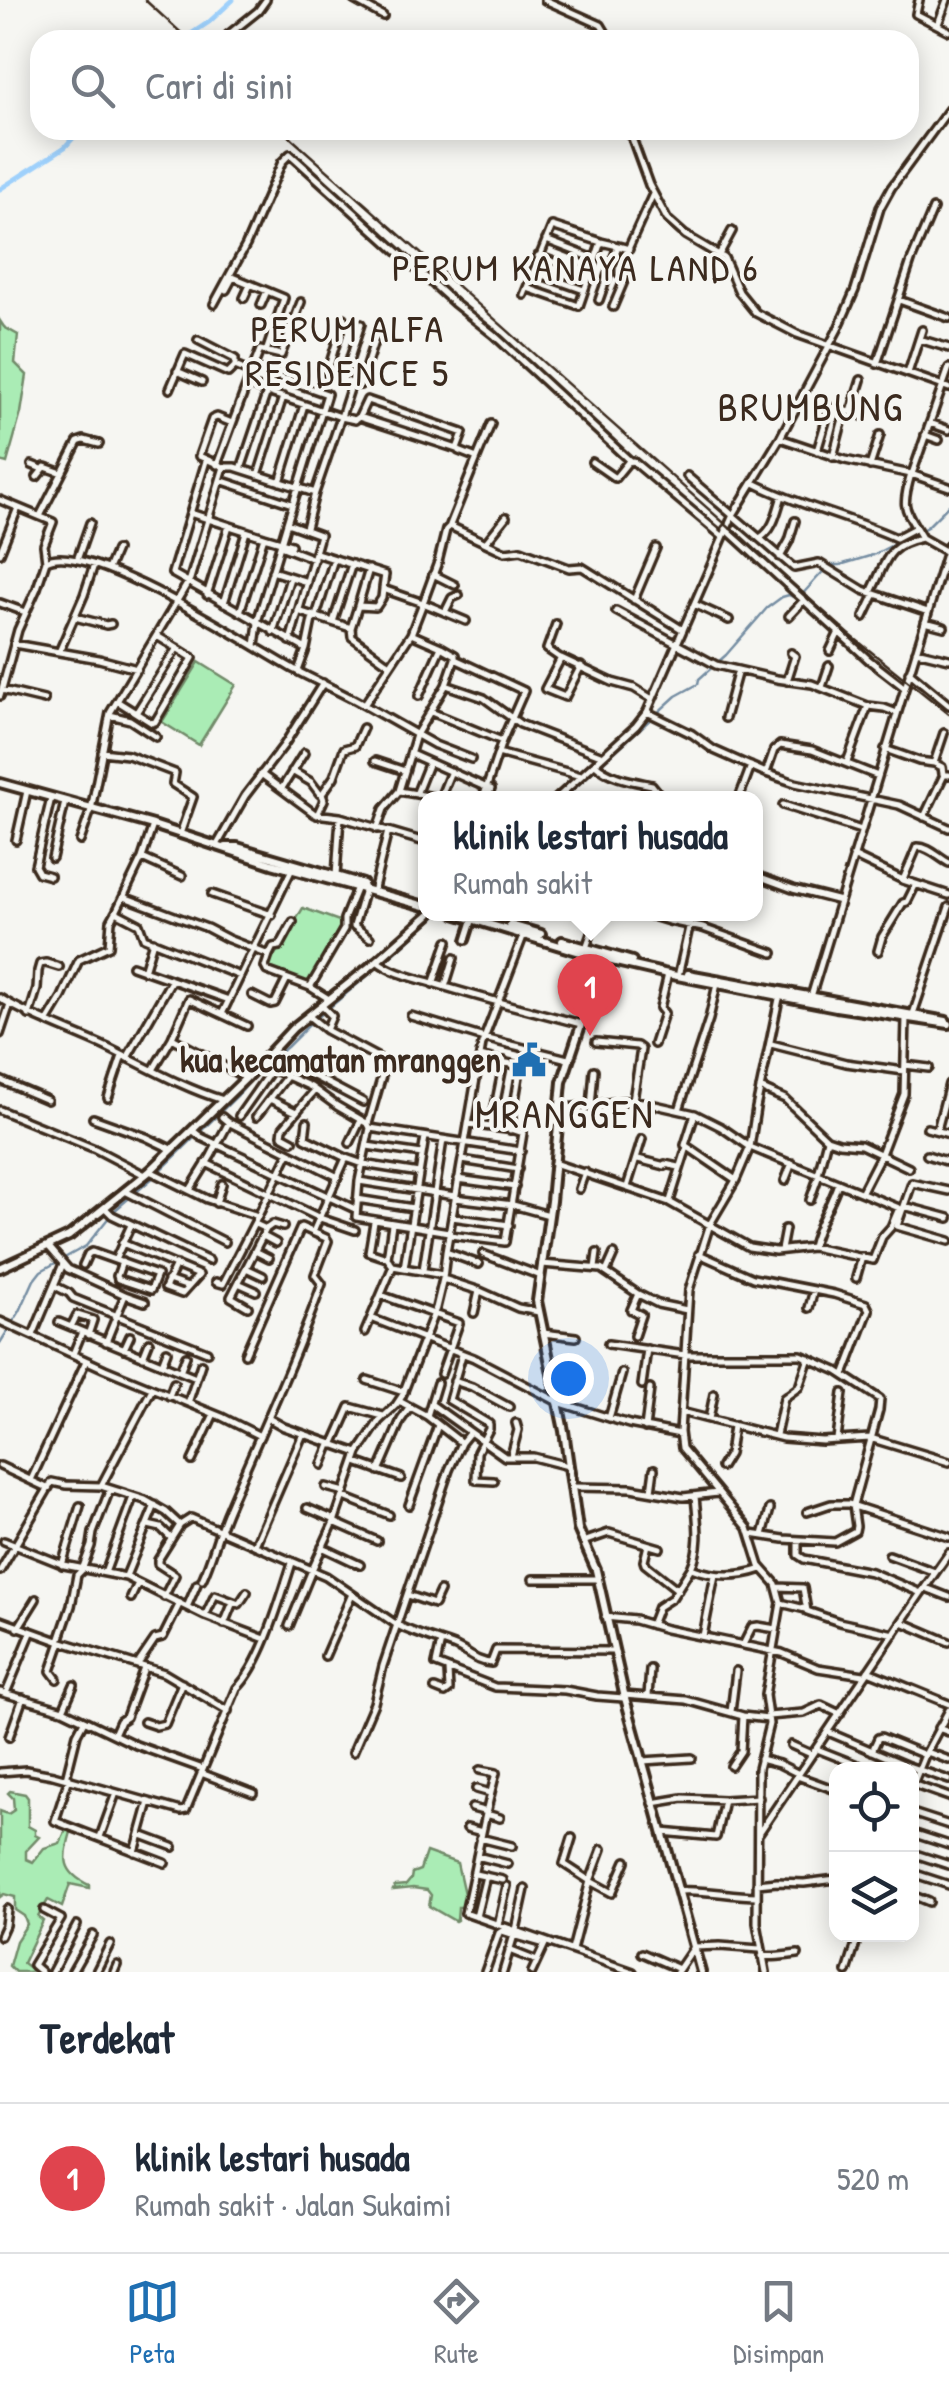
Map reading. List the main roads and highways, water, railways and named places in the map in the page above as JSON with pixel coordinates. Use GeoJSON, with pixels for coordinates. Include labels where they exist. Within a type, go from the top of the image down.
{"type":"FeatureCollection","features":[{"type":"Feature","properties":{"kind":"main road"},"geometry":{"type":"LineString","coordinates":[[0,783],[418,902]]}},
{"type":"Feature","properties":{"kind":"main road"},"geometry":{"type":"LineString","coordinates":[[221,846],[237,847],[370,889]]}},
{"type":"Feature","properties":{"kind":"main road"},"geometry":{"type":"LineString","coordinates":[[0,1268],[77,1231],[130,1193],[246,1078],[267,1065],[294,1028],[326,1011],[330,1000],[380,964],[423,921]]}},
{"type":"Feature","properties":{"kind":"main road"},"geometry":{"type":"LineString","coordinates":[[486,921],[604,956]]}},
{"type":"Feature","properties":{"kind":"main road"},"geometry":{"type":"LineString","coordinates":[[489,921],[648,967],[949,1023]]}},
{"type":"Feature","properties":{"kind":"main road"},"geometry":{"type":"LineString","coordinates":[[604,956],[562,1082],[538,1312],[558,1402],[576,1520],[598,1579],[642,1762],[701,1972]]}},
{"type":"Feature","properties":{"kind":"main road"},"geometry":{"type":"LineString","coordinates":[[648,967],[780,994]]}},
{"type":"Feature","properties":{"kind":"waterway"},"geometry":{"type":"LineString","coordinates":[[197,30],[233,0]]}},
{"type":"Feature","properties":{"kind":"waterway"},"geometry":{"type":"LineString","coordinates":[[0,189],[71,140]]}},
{"type":"Feature","properties":{"kind":"waterway"},"geometry":{"type":"LineString","coordinates":[[572,791],[676,696],[698,684],[767,608],[782,597],[798,599],[829,565],[873,555],[927,527],[949,505]]}},
{"type":"Feature","properties":{"kind":"waterway"},"geometry":{"type":"LineString","coordinates":[[317,1018],[430,921]]}},
{"type":"Feature","properties":{"kind":"waterway"},"geometry":{"type":"LineString","coordinates":[[0,1343],[41,1271],[86,1246],[114,1211],[311,1023]]}},
{"type":"Feature","properties":{"kind":"railway"},"geometry":{"type":"LineString","coordinates":[[145,0],[178,30]]}},
{"type":"Feature","properties":{"kind":"railway"},"geometry":{"type":"LineString","coordinates":[[293,140],[849,634],[949,714]]}},
{"type":"Feature","properties":{"kind":"place","name":"klinik lestari husada"},"geometry":{"type":"Point","coordinates":[590,1036]}},
{"type":"Feature","properties":{"kind":"place","name":"kua kecamatan mranggen"},"geometry":{"type":"Point","coordinates":[529,1060]}},
{"type":"Feature","properties":{"kind":"district","name":"PERUM KANAYA LAND 6"},"geometry":{"type":"Point","coordinates":[576,268]}},
{"type":"Feature","properties":{"kind":"district","name":"PERUM ALFA RESIDENCE 5"},"geometry":{"type":"Point","coordinates":[348,351]}},
{"type":"Feature","properties":{"kind":"district","name":"BRUMBUNG"},"geometry":{"type":"Point","coordinates":[811,407]}},
{"type":"Feature","properties":{"kind":"district","name":"MRANGGEN"},"geometry":{"type":"Point","coordinates":[565,1114]}}]}
